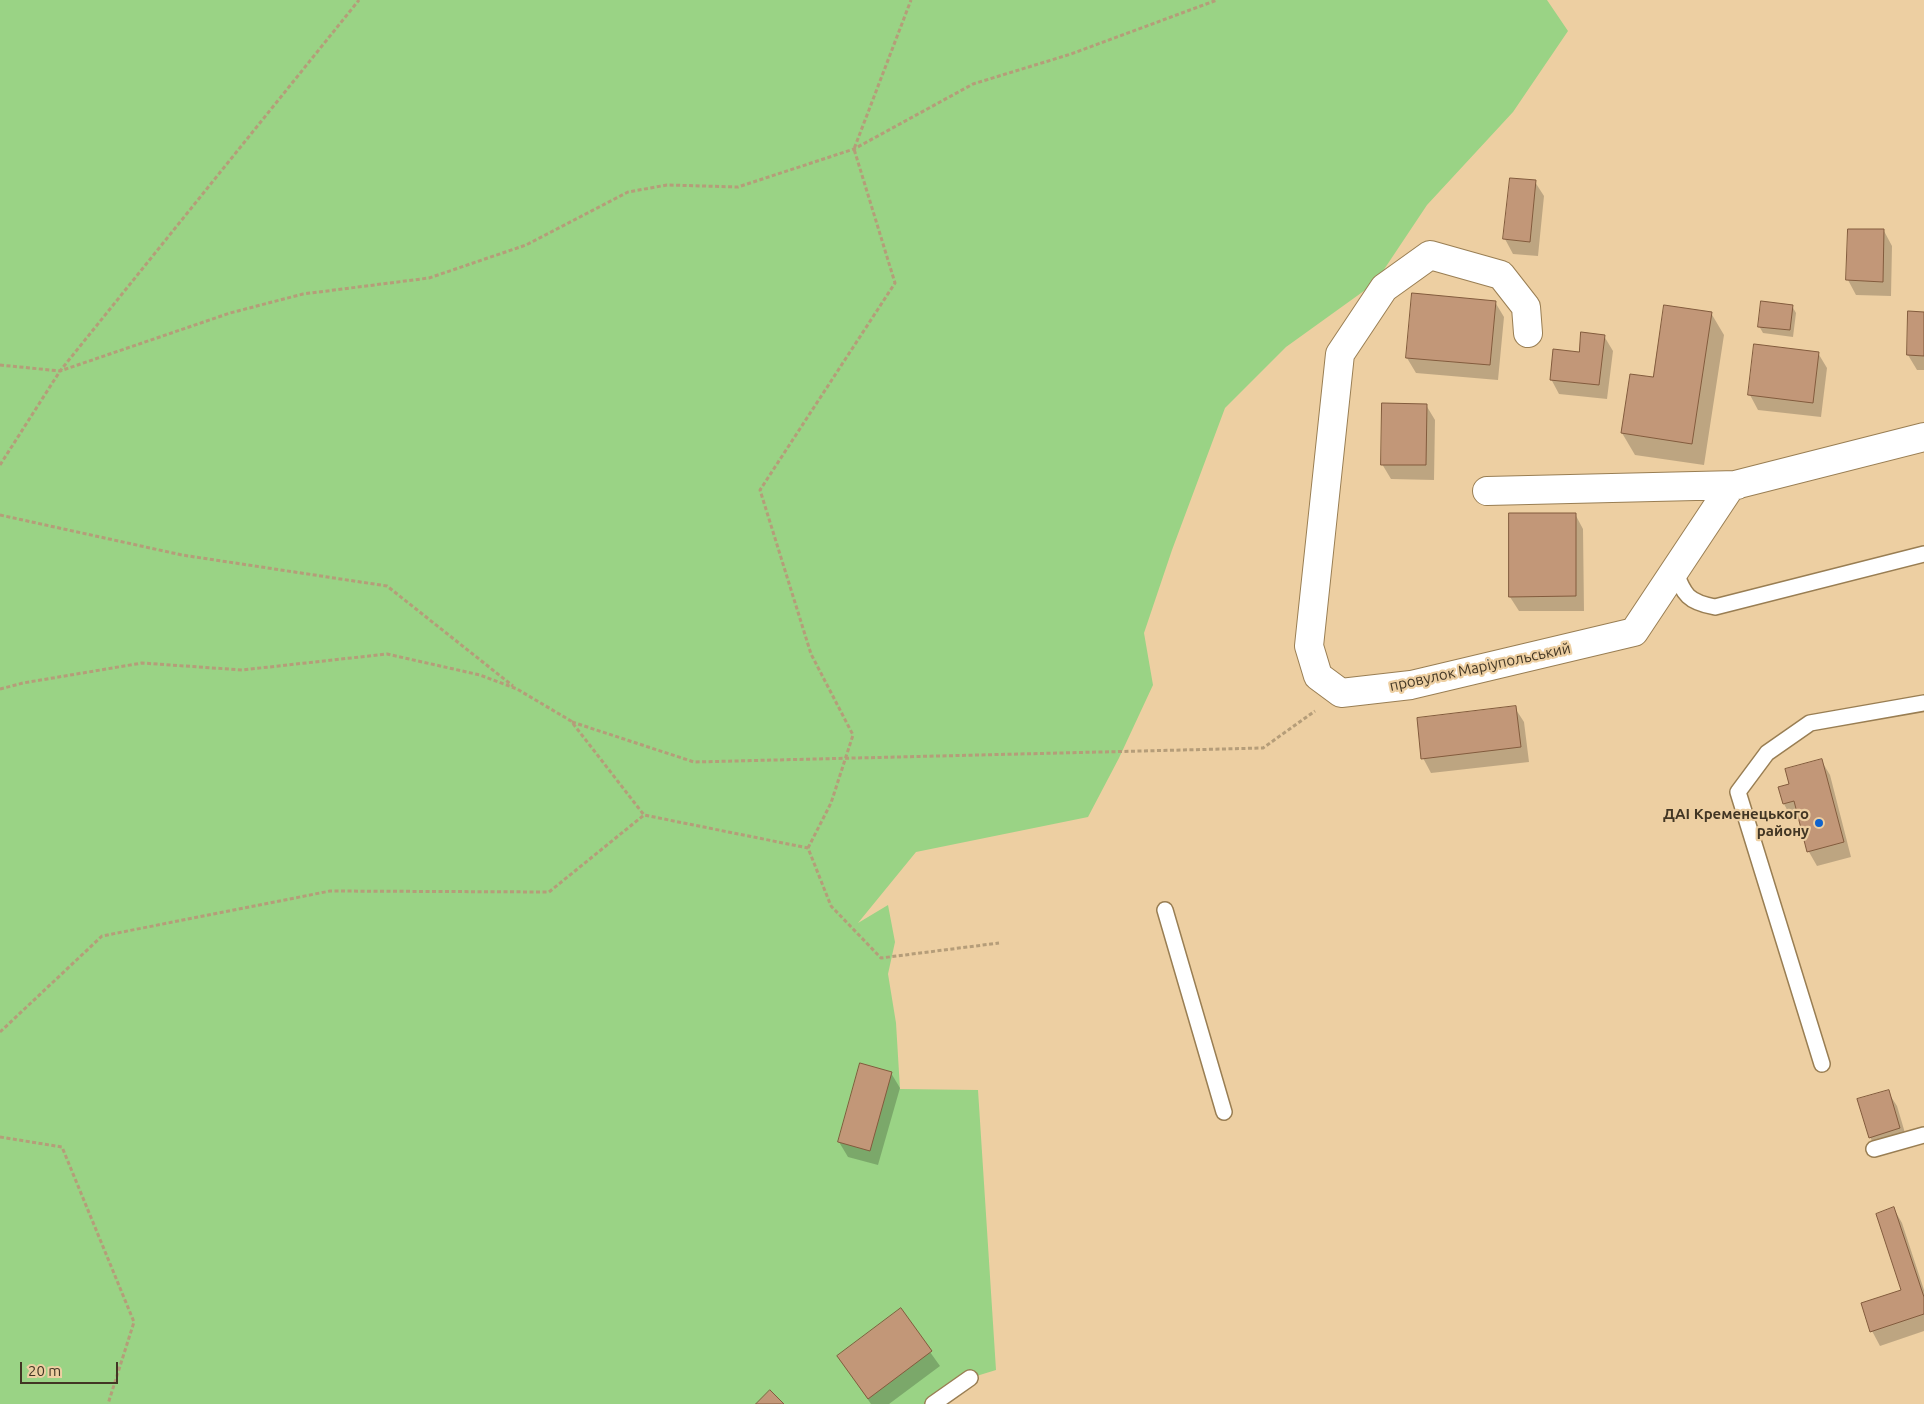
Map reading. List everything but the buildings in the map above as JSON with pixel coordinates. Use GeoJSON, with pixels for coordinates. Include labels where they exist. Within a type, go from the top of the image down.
{"type":"FeatureCollection","features":[{"type":"Feature","properties":{"kind":"street"},"geometry":{"type":"LineString","coordinates":[[1341,693],[1318,676],[1309,646],[1340,354],[1384,288],[1430,255],[1501,275],[1526,306],[1528,333]]}},
{"type":"Feature","properties":{"kind":"street"},"geometry":{"type":"LineString","coordinates":[[1487,491],[1737,485],[1924,437]]}},
{"type":"Feature","properties":{"kind":"street","name":"провулок Маріупольський"},"geometry":{"type":"LineString","coordinates":[[1341,693],[1411,685],[1634,632],[1731,486],[1737,485]]}},
{"type":"Feature","properties":{"kind":"lane"},"geometry":{"type":"LineString","coordinates":[[1675,571],[1684,594],[1700,604],[1715,607],[1924,554]]}},
{"type":"Feature","properties":{"kind":"lane"},"geometry":{"type":"LineString","coordinates":[[1822,1064],[1738,792],[1767,753],[1810,723],[1924,703]]}},
{"type":"Feature","properties":{"kind":"lane"},"geometry":{"type":"LineString","coordinates":[[1165,910],[1224,1112]]}},
{"type":"Feature","properties":{"kind":"lane"},"geometry":{"type":"LineString","coordinates":[[1874,1149],[1924,1135]]}},
{"type":"Feature","properties":{"kind":"lane"},"geometry":{"type":"LineString","coordinates":[[933,1404],[970,1378]]}},
{"type":"Feature","properties":{"kind":"path"},"geometry":{"type":"LineString","coordinates":[[0,465],[60,371],[359,0]]}},
{"type":"Feature","properties":{"kind":"path"},"geometry":{"type":"LineString","coordinates":[[911,0],[854,149],[895,283],[760,490],[811,654],[853,735],[832,803],[808,848],[831,906],[881,958],[999,943]]}},
{"type":"Feature","properties":{"kind":"path"},"geometry":{"type":"LineString","coordinates":[[0,365],[60,371],[230,313],[303,294],[429,278],[526,245],[628,192],[667,185],[738,186],[854,149],[973,84],[1071,54],[1217,0]]}},
{"type":"Feature","properties":{"kind":"path"},"geometry":{"type":"LineString","coordinates":[[0,514],[182,555],[387,586],[517,689],[571,721],[694,762],[1263,748],[1341,693]]}},
{"type":"Feature","properties":{"kind":"path"},"geometry":{"type":"LineString","coordinates":[[0,689],[23,683],[142,662],[242,670],[388,654],[480,675],[517,689]]}},
{"type":"Feature","properties":{"kind":"path"},"geometry":{"type":"LineString","coordinates":[[571,721],[644,815],[808,848]]}},
{"type":"Feature","properties":{"kind":"path"},"geometry":{"type":"LineString","coordinates":[[0,1032],[102,936],[330,891],[550,892],[644,815]]}},
{"type":"Feature","properties":{"kind":"path"},"geometry":{"type":"LineString","coordinates":[[0,1137],[62,1147],[134,1322],[108,1404]]}},
{"type":"Feature","properties":{"kind":"green space"},"geometry":{"type":"Polygon","coordinates":[[[0,0],[1547,0],[1568,31],[1513,112],[1427,205],[1375,283],[1286,347],[1225,408],[1172,550],[1144,633],[1153,685],[1119,758],[1088,817],[916,852],[858,923],[888,905],[895,942],[888,974],[896,1023],[900,1089],[978,1090],[996,1370],[970,1378],[933,1404],[0,1404],[0,0]]]}},
{"type":"Feature","properties":{"kind":"place","name":"ДАІ Кременецького району"},"geometry":{"type":"Point","coordinates":[1819,823]}}]}
